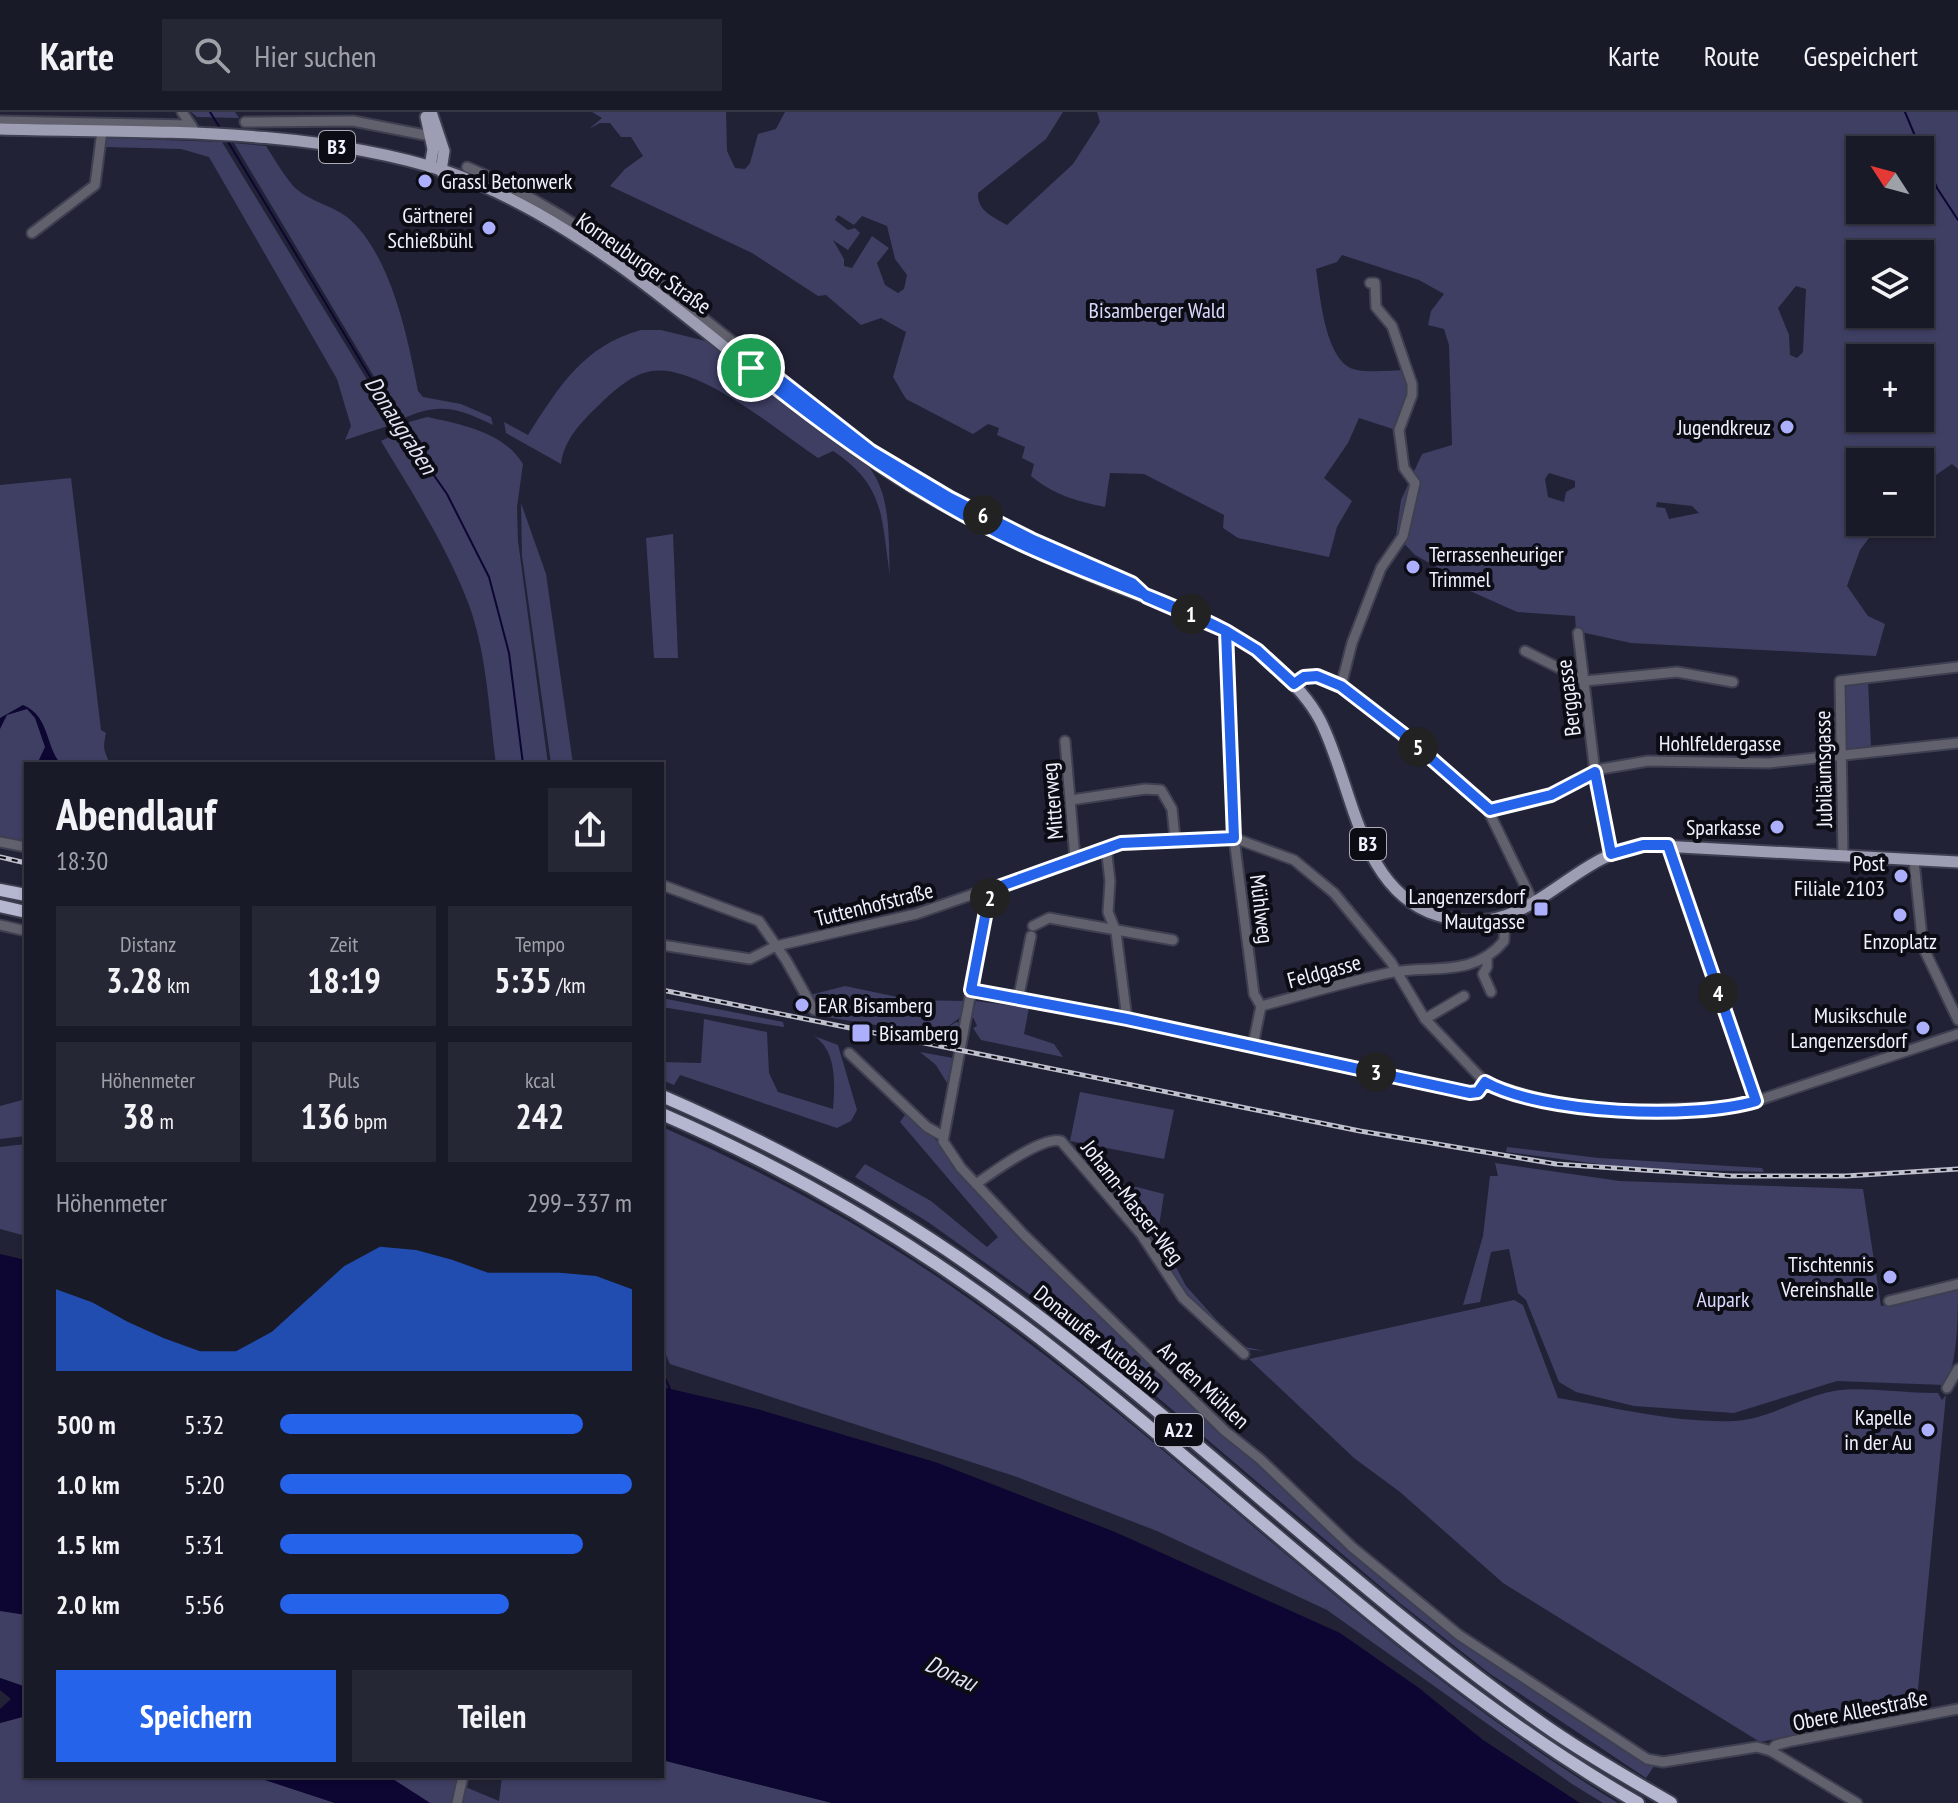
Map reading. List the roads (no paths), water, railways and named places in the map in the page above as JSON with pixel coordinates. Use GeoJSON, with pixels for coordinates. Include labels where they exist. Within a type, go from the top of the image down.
{"type":"FeatureCollection","features":[{"type":"Feature","properties":{"kind":"highway"},"geometry":{"type":"LineString","coordinates":[[0,890],[24,895]]}},
{"type":"Feature","properties":{"kind":"highway"},"geometry":{"type":"LineString","coordinates":[[0,906],[24,912]]}},
{"type":"Feature","properties":{"kind":"highway","name":"Donauufer Autobahn"},"geometry":{"type":"LineString","coordinates":[[664,1097],[838,1183],[995,1284],[1080,1348],[1431,1640],[1545,1726],[1671,1803]]}},
{"type":"Feature","properties":{"kind":"highway","name":"Donauufer Autobahn"},"geometry":{"type":"LineString","coordinates":[[664,1115],[832,1198],[987,1298],[1168,1442],[1421,1655],[1538,1741],[1638,1803]]}},
{"type":"Feature","properties":{"kind":"main road"},"geometry":{"type":"LineString","coordinates":[[428,112],[436,169]]}},
{"type":"Feature","properties":{"kind":"main road"},"geometry":{"type":"LineString","coordinates":[[428,112],[444,151],[436,169]]}},
{"type":"Feature","properties":{"kind":"main road","name":"Korneuburger Straße"},"geometry":{"type":"LineString","coordinates":[[0,129],[196,132],[342,147],[436,169],[507,198],[617,265],[753,364],[886,470],[956,511],[1060,562],[1226,631],[1257,650],[1298,689],[1323,726],[1373,856],[1390,883],[1419,907],[1438,915],[1466,921],[1505,916],[1534,904],[1611,854],[1643,845],[1914,861]]}},
{"type":"Feature","properties":{"kind":"main road","name":"B3"},"geometry":{"type":"LineString","coordinates":[[1914,861],[1958,862]]}},
{"type":"Feature","properties":{"kind":"street"},"geometry":{"type":"LineString","coordinates":[[182,112],[196,132]]}},
{"type":"Feature","properties":{"kind":"street"},"geometry":{"type":"LineString","coordinates":[[245,122],[319,116],[430,136]]}},
{"type":"Feature","properties":{"kind":"street"},"geometry":{"type":"LineString","coordinates":[[0,121],[196,132]]}},
{"type":"Feature","properties":{"kind":"street"},"geometry":{"type":"LineString","coordinates":[[32,233],[95,185],[102,131]]}},
{"type":"Feature","properties":{"kind":"street"},"geometry":{"type":"LineString","coordinates":[[467,167],[515,188],[604,244],[753,364]]}},
{"type":"Feature","properties":{"kind":"street"},"geometry":{"type":"LineString","coordinates":[[507,198],[515,188]]}},
{"type":"Feature","properties":{"kind":"street"},"geometry":{"type":"LineString","coordinates":[[1341,686],[1352,643],[1381,568],[1403,536],[1415,483],[1404,468],[1399,430],[1412,395],[1412,384],[1392,326],[1376,307],[1375,283],[1370,283]]}},
{"type":"Feature","properties":{"kind":"street","name":"Mühlweg"},"geometry":{"type":"LineString","coordinates":[[1226,631],[1234,838],[1254,994],[1261,1006],[1253,1045]]}},
{"type":"Feature","properties":{"kind":"street","name":"Berggasse"},"geometry":{"type":"LineString","coordinates":[[1578,633],[1595,772],[1611,854]]}},
{"type":"Feature","properties":{"kind":"street"},"geometry":{"type":"LineString","coordinates":[[1525,651],[1585,681],[1677,672],[1733,682]]}},
{"type":"Feature","properties":{"kind":"street","name":"Jubiläumsgasse"},"geometry":{"type":"LineString","coordinates":[[1843,856],[1840,681],[1958,667]]}},
{"type":"Feature","properties":{"kind":"street"},"geometry":{"type":"LineString","coordinates":[[1298,689],[1308,676],[1341,686],[1402,733],[1490,810],[1509,858],[1534,904]]}},
{"type":"Feature","properties":{"kind":"street","name":"Mitterweg"},"geometry":{"type":"LineString","coordinates":[[1065,741],[1075,858]]}},
{"type":"Feature","properties":{"kind":"street","name":"Hohlfeldergasse"},"geometry":{"type":"LineString","coordinates":[[1490,810],[1551,795],[1595,772],[1648,761],[1769,763],[1958,743]]}},
{"type":"Feature","properties":{"kind":"street"},"geometry":{"type":"LineString","coordinates":[[1071,800],[1157,788],[1168,797],[1175,838]]}},
{"type":"Feature","properties":{"kind":"street","name":"Tuttenhofstraße"},"geometry":{"type":"LineString","coordinates":[[664,945],[755,958],[776,946],[916,914],[1106,847],[1175,838],[1234,838],[1275,851],[1307,868],[1352,913],[1397,971],[1425,1019],[1485,1082]]}},
{"type":"Feature","properties":{"kind":"street"},"geometry":{"type":"LineString","coordinates":[[0,842],[24,847]]}},
{"type":"Feature","properties":{"kind":"street"},"geometry":{"type":"LineString","coordinates":[[1668,845],[1756,1101]]}},
{"type":"Feature","properties":{"kind":"street"},"geometry":{"type":"LineString","coordinates":[[1106,847],[1110,881],[1108,912],[1116,932],[1127,1019]]}},
{"type":"Feature","properties":{"kind":"street"},"geometry":{"type":"LineString","coordinates":[[1914,861],[1923,947],[1958,1020]]}},
{"type":"Feature","properties":{"kind":"street"},"geometry":{"type":"LineString","coordinates":[[664,886],[718,908],[754,918],[776,946],[814,1010]]}},
{"type":"Feature","properties":{"kind":"street"},"geometry":{"type":"LineString","coordinates":[[849,1053],[927,1127],[943,1136],[990,890]]}},
{"type":"Feature","properties":{"kind":"street"},"geometry":{"type":"LineString","coordinates":[[1491,992],[1483,974],[1487,956],[1507,936],[1505,916]]}},
{"type":"Feature","properties":{"kind":"street"},"geometry":{"type":"LineString","coordinates":[[1018,1000],[1032,931],[1049,918],[1173,940]]}},
{"type":"Feature","properties":{"kind":"street"},"geometry":{"type":"LineString","coordinates":[[0,925],[24,931]]}},
{"type":"Feature","properties":{"kind":"street","name":"Feldgasse"},"geometry":{"type":"LineString","coordinates":[[1261,1006],[1397,971],[1448,970],[1487,956]]}},
{"type":"Feature","properties":{"kind":"street"},"geometry":{"type":"LineString","coordinates":[[971,990],[1253,1045],[1470,1093],[1478,1092],[1485,1082],[1536,1098],[1600,1111],[1726,1107],[1756,1101],[1958,1034]]}},
{"type":"Feature","properties":{"kind":"street"},"geometry":{"type":"LineString","coordinates":[[1425,1019],[1464,996]]}},
{"type":"Feature","properties":{"kind":"street","name":"An den Mühlen"},"geometry":{"type":"LineString","coordinates":[[943,1136],[945,1148],[976,1184],[1210,1418],[1400,1588],[1490,1658],[1655,1761],[1678,1761],[1749,1746],[1771,1751]]}},
{"type":"Feature","properties":{"kind":"street","name":"Johann-Masser-Weg"},"geometry":{"type":"LineString","coordinates":[[976,1184],[1034,1148],[1050,1140],[1061,1141],[1141,1234],[1183,1298],[1244,1354]]}},
{"type":"Feature","properties":{"kind":"street"},"geometry":{"type":"LineString","coordinates":[[1889,1301],[1958,1284]]}},
{"type":"Feature","properties":{"kind":"street"},"geometry":{"type":"LineString","coordinates":[[1947,1388],[1958,1369]]}},
{"type":"Feature","properties":{"kind":"street","name":"Obere Alleestraße"},"geometry":{"type":"LineString","coordinates":[[1771,1751],[1776,1745],[1792,1741],[1958,1709]]}},
{"type":"Feature","properties":{"kind":"street"},"geometry":{"type":"LineString","coordinates":[[1771,1751],[1857,1803]]}},
{"type":"Feature","properties":{"kind":"street"},"geometry":{"type":"LineString","coordinates":[[457,1803],[463,1778]]}},
{"type":"Feature","properties":{"kind":"water"},"geometry":{"type":"Polygon","coordinates":[[[23,705],[32,710],[43,724],[60,762],[38,762],[45,747],[35,718],[27,709],[7,715],[0,729],[0,718],[23,705]]]}},
{"type":"Feature","properties":{"kind":"water"},"geometry":{"type":"Polygon","coordinates":[[[0,1254],[24,1260],[24,1615],[0,1611],[0,1254]]]}},
{"type":"Feature","properties":{"kind":"water","name":"Donau"},"geometry":{"type":"Polygon","coordinates":[[[664,1387],[757,1409],[938,1463],[1115,1532],[1340,1633],[1419,1688],[1483,1740],[1580,1803],[832,1803],[664,1761],[664,1387]]]}},
{"type":"Feature","properties":{"kind":"water"},"geometry":{"type":"Polygon","coordinates":[[[0,1678],[24,1686],[24,1717],[0,1723],[0,1709],[11,1699],[0,1690],[0,1678]]]}},
{"type":"Feature","properties":{"kind":"water"},"geometry":{"type":"Polygon","coordinates":[[[259,1778],[391,1778],[430,1803],[335,1803],[259,1778]]]}},
{"type":"Feature","properties":{"kind":"waterway","name":"Donaugraben"},"geometry":{"type":"LineString","coordinates":[[210,112],[220,128]]}},
{"type":"Feature","properties":{"kind":"waterway"},"geometry":{"type":"LineString","coordinates":[[1905,112],[1937,188],[1958,220]]}},
{"type":"Feature","properties":{"kind":"waterway","name":"Donaugraben"},"geometry":{"type":"LineString","coordinates":[[227,140],[403,431],[447,494],[489,577],[509,653],[523,762]]}},
{"type":"Feature","properties":{"kind":"waterway","name":"Donaugraben"},"geometry":{"type":"LineString","coordinates":[[664,1376],[670,1389]]}},
{"type":"Feature","properties":{"kind":"railway"},"geometry":{"type":"LineString","coordinates":[[0,857],[24,863]]}},
{"type":"Feature","properties":{"kind":"railway"},"geometry":{"type":"LineString","coordinates":[[664,990],[1360,1131],[1556,1164],[1731,1176],[1846,1176],[1958,1169]]}},
{"type":"Feature","properties":{"kind":"place","name":"Grassl Betonwerk"},"geometry":{"type":"Point","coordinates":[425,181]}},
{"type":"Feature","properties":{"kind":"place","name":"Gärtnerei Schießbühl"},"geometry":{"type":"Point","coordinates":[489,228]}},
{"type":"Feature","properties":{"kind":"place","name":"Jugendkreuz"},"geometry":{"type":"Point","coordinates":[1787,427]}},
{"type":"Feature","properties":{"kind":"place","name":"Terrassenheuriger Trimmel"},"geometry":{"type":"Point","coordinates":[1413,567]}},
{"type":"Feature","properties":{"kind":"place","name":"Sparkasse"},"geometry":{"type":"Point","coordinates":[1777,827]}},
{"type":"Feature","properties":{"kind":"place","name":"Post Filiale 2103"},"geometry":{"type":"Point","coordinates":[1901,876]}},
{"type":"Feature","properties":{"kind":"place","name":"Langenzersdorf Mautgasse"},"geometry":{"type":"Point","coordinates":[1541,909]}},
{"type":"Feature","properties":{"kind":"place","name":"Enzoplatz"},"geometry":{"type":"Point","coordinates":[1900,915]}},
{"type":"Feature","properties":{"kind":"place","name":"EAR Bisamberg"},"geometry":{"type":"Point","coordinates":[802,1005]}},
{"type":"Feature","properties":{"kind":"place","name":"Musikschule Langenzersdorf"},"geometry":{"type":"Point","coordinates":[1923,1028]}},
{"type":"Feature","properties":{"kind":"place","name":"Bisamberg"},"geometry":{"type":"Point","coordinates":[861,1033]}},
{"type":"Feature","properties":{"kind":"place","name":"Tischtennis Vereinshalle"},"geometry":{"type":"Point","coordinates":[1890,1277]}},
{"type":"Feature","properties":{"kind":"place","name":"Kapelle in der Au"},"geometry":{"type":"Point","coordinates":[1928,1430]}},
{"type":"Feature","properties":{"kind":"park label","name":"Bisamberger Wald"},"geometry":{"type":"Point","coordinates":[1157,310]}},
{"type":"Feature","properties":{"kind":"park label","name":"Aupark"},"geometry":{"type":"Point","coordinates":[1723,1299]}}]}
